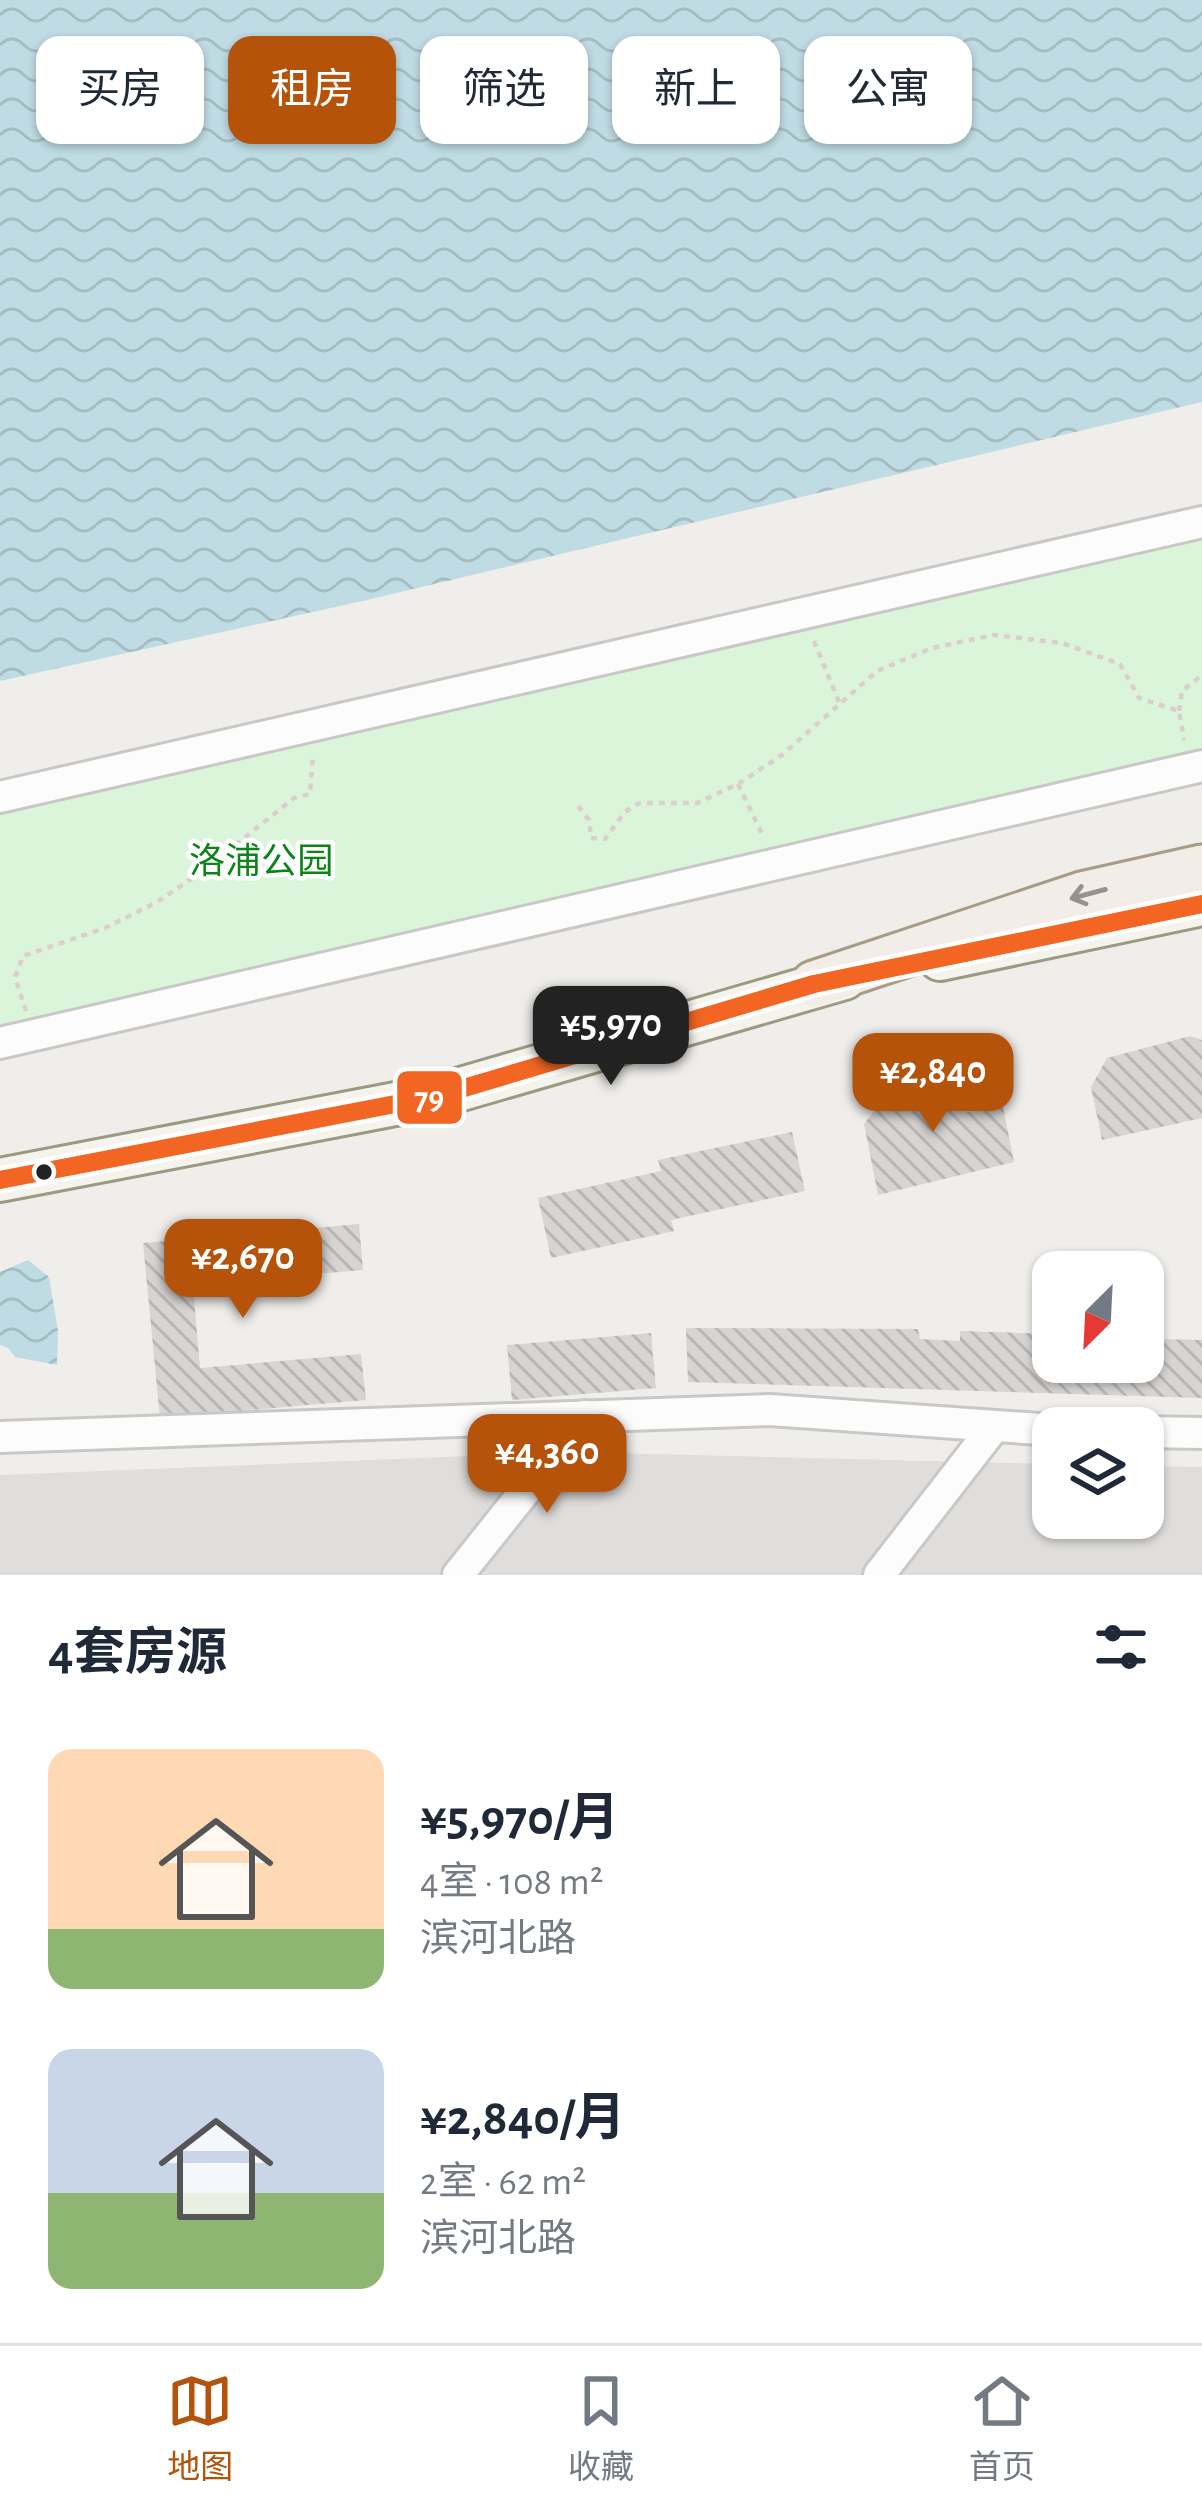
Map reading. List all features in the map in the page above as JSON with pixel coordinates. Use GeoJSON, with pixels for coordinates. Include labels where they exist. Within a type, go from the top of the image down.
{"type":"FeatureCollection","features":[{"type":"Feature","properties":{"kind":"main road"},"geometry":{"type":"LineString","coordinates":[[0,1180],[437,1096],[814,984],[1082,895],[1202,868]]}},
{"type":"Feature","properties":{"kind":"main road"},"geometry":{"type":"LineString","coordinates":[[814,984],[1202,904]]}},
{"type":"Feature","properties":{"kind":"street"},"geometry":{"type":"LineString","coordinates":[[0,797],[1202,522]]}},
{"type":"Feature","properties":{"kind":"street"},"geometry":{"type":"LineString","coordinates":[[0,1043],[1196,768]]}},
{"type":"Feature","properties":{"kind":"street"},"geometry":{"type":"LineString","coordinates":[[0,1437],[770,1410],[1032,1429]]}},
{"type":"Feature","properties":{"kind":"street"},"geometry":{"type":"LineString","coordinates":[[458,1575],[585,1416]]}},
{"type":"Feature","properties":{"kind":"street"},"geometry":{"type":"LineString","coordinates":[[879,1575],[993,1428]]}},
{"type":"Feature","properties":{"kind":"street"},"geometry":{"type":"LineString","coordinates":[[1164,1432],[1202,1433]]}},
{"type":"Feature","properties":{"kind":"path"},"geometry":{"type":"LineString","coordinates":[[802,613],[839,702]]}},
{"type":"Feature","properties":{"kind":"path"},"geometry":{"type":"LineString","coordinates":[[578,806],[589,820],[591,838],[605,839],[625,812],[639,803],[697,803],[782,755],[877,671],[932,648],[994,635],[1062,643],[1120,664],[1139,698],[1179,711]]}},
{"type":"Feature","properties":{"kind":"path"},"geometry":{"type":"LineString","coordinates":[[1196,768],[1179,711],[1182,692],[1202,675]]}},
{"type":"Feature","properties":{"kind":"path"},"geometry":{"type":"LineString","coordinates":[[35,1035],[14,977],[23,956],[106,928],[158,902],[294,798],[310,794],[314,724]]}},
{"type":"Feature","properties":{"kind":"path"},"geometry":{"type":"LineString","coordinates":[[737,784],[777,864]]}},
{"type":"Feature","properties":{"kind":"shaded area"},"geometry":{"type":"Polygon","coordinates":[[[568,1452],[1032,1463],[1032,1539],[1164,1539],[1164,1466],[1202,1467],[1202,1575],[0,1575],[0,1475],[568,1452]]]}},
{"type":"Feature","properties":{"kind":"green space","name":"洛浦公园"},"geometry":{"type":"Polygon","coordinates":[[[1202,522],[1202,766],[0,1043],[0,797],[1202,522]]]}},
{"type":"Feature","properties":{"kind":"water"},"geometry":{"type":"Polygon","coordinates":[[[0,0],[1202,0],[1202,402],[367,600],[0,681],[0,0]]]}},
{"type":"Feature","properties":{"kind":"water"},"geometry":{"type":"Polygon","coordinates":[[[28,1260],[49,1277],[58,1331],[57,1365],[15,1357],[0,1345],[0,1272],[28,1260]]]}},
{"type":"Feature","properties":{"kind":"building"},"geometry":{"type":"Polygon","coordinates":[[[1190,1036],[1202,1040],[1202,1118],[1102,1140],[1091,1087],[1107,1058],[1190,1036]]]}},
{"type":"Feature","properties":{"kind":"building"},"geometry":{"type":"Polygon","coordinates":[[[962,1072],[966,1112],[1003,1107],[1014,1162],[878,1195],[864,1124],[896,1083],[962,1072]]]}},
{"type":"Feature","properties":{"kind":"building"},"geometry":{"type":"Polygon","coordinates":[[[792,1132],[805,1191],[671,1220],[674,1231],[551,1258],[538,1198],[661,1171],[658,1160],[792,1132]]]}},
{"type":"Feature","properties":{"kind":"building"},"geometry":{"type":"Polygon","coordinates":[[[359,1224],[363,1270],[193,1285],[200,1368],[361,1354],[366,1400],[160,1418],[143,1243],[359,1224]]]}},
{"type":"Feature","properties":{"kind":"building"},"geometry":{"type":"Polygon","coordinates":[[[686,1328],[918,1329],[920,1339],[960,1341],[960,1331],[1032,1333],[1032,1383],[1164,1383],[1164,1339],[1202,1340],[1202,1398],[688,1382],[686,1328]]]}},
{"type":"Feature","properties":{"kind":"building"},"geometry":{"type":"Polygon","coordinates":[[[651,1333],[656,1388],[512,1400],[507,1345],[651,1333]]]}},
{"type":"Feature","properties":{"kind":"transit line","name":"79"},"geometry":{"type":"LineString","coordinates":[[0,1180],[437,1096],[814,984],[1202,904]]}}]}
